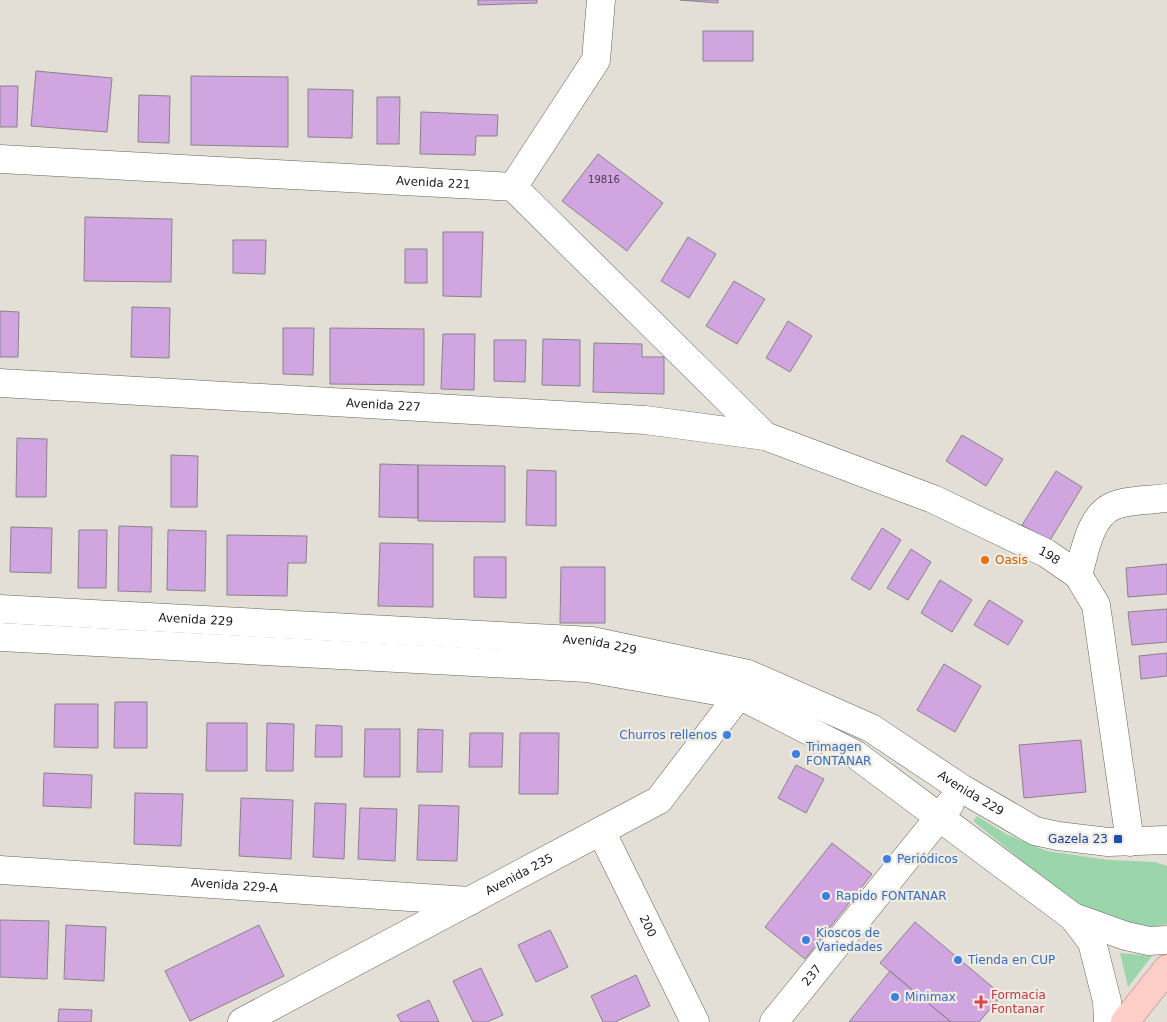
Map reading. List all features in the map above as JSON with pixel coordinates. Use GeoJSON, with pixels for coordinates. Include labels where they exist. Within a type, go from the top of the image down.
{"type":"FeatureCollection","features":[{"type":"Feature","properties":{"kind":"main road"},"geometry":{"type":"LineString","coordinates":[[1125,1022],[1167,969]]}},
{"type":"Feature","properties":{"kind":"street"},"geometry":{"type":"LineString","coordinates":[[601,0],[596,60],[513,187],[765,436]]}},
{"type":"Feature","properties":{"kind":"street","name":"Avenida 221"},"geometry":{"type":"LineString","coordinates":[[0,159],[513,187]]}},
{"type":"Feature","properties":{"kind":"street","name":"Avenida 227"},"geometry":{"type":"LineString","coordinates":[[0,383],[645,420],[765,436]]}},
{"type":"Feature","properties":{"kind":"street","name":"198"},"geometry":{"type":"LineString","coordinates":[[765,436],[933,499],[1046,552],[1078,575],[1096,604],[1155,843]]}},
{"type":"Feature","properties":{"kind":"street"},"geometry":{"type":"LineString","coordinates":[[1078,575],[1093,528],[1103,512],[1114,505],[1167,498]]}},
{"type":"Feature","properties":{"kind":"street","name":"Avenida 229"},"geometry":{"type":"LineString","coordinates":[[0,609],[592,641],[744,685],[871,728],[961,788],[1035,831],[1086,840],[1155,843]]}},
{"type":"Feature","properties":{"kind":"street","name":"Avenida 229"},"geometry":{"type":"LineString","coordinates":[[0,637],[587,668],[744,685],[856,755],[1073,917],[1092,942],[1107,1001],[1108,1022]]}},
{"type":"Feature","properties":{"kind":"street","name":"Avenida 235"},"geometry":{"type":"LineString","coordinates":[[242,1022],[659,800],[744,685]]}},
{"type":"Feature","properties":{"kind":"street","name":"237"},"geometry":{"type":"LineString","coordinates":[[774,1022],[940,817],[961,788]]}},
{"type":"Feature","properties":{"kind":"street","name":"200"},"geometry":{"type":"LineString","coordinates":[[601,831],[695,1022]]}},
{"type":"Feature","properties":{"kind":"street","name":"Avenida 229-A"},"geometry":{"type":"LineString","coordinates":[[0,870],[470,901]]}},
{"type":"Feature","properties":{"kind":"street","name":"Avenida 229"},"geometry":{"type":"LineString","coordinates":[[1073,917],[1126,936],[1149,941],[1167,940]]}},
{"type":"Feature","properties":{"kind":"green space"},"geometry":{"type":"Polygon","coordinates":[[[977,816],[1006,834],[1047,851],[1109,860],[1155,862],[1167,866],[1167,924],[1143,930],[1092,917],[973,821],[977,816]]]}},
{"type":"Feature","properties":{"kind":"green space"},"geometry":{"type":"Polygon","coordinates":[[[1120,953],[1152,956],[1128,987],[1120,953]]]}},
{"type":"Feature","properties":{"kind":"building"},"geometry":{"type":"Polygon","coordinates":[[[478,0],[537,0],[537,3],[478,5],[478,0]]]}},
{"type":"Feature","properties":{"kind":"building"},"geometry":{"type":"Polygon","coordinates":[[[680,0],[718,0],[718,3],[680,0]]]}},
{"type":"Feature","properties":{"kind":"building"},"geometry":{"type":"Polygon","coordinates":[[[703,31],[753,31],[753,61],[703,61],[703,31]]]}},
{"type":"Feature","properties":{"kind":"building"},"geometry":{"type":"Polygon","coordinates":[[[36,71],[112,78],[107,132],[31,126],[36,71]]]}},
{"type":"Feature","properties":{"kind":"building"},"geometry":{"type":"Polygon","coordinates":[[[191,76],[288,77],[288,147],[191,145],[191,76]]]}},
{"type":"Feature","properties":{"kind":"building"},"geometry":{"type":"Polygon","coordinates":[[[0,86],[18,86],[17,127],[0,127],[0,86]]]}},
{"type":"Feature","properties":{"kind":"building"},"geometry":{"type":"Polygon","coordinates":[[[308,89],[353,90],[352,138],[308,137],[308,89]]]}},
{"type":"Feature","properties":{"kind":"building"},"geometry":{"type":"Polygon","coordinates":[[[139,95],[170,96],[169,143],[138,142],[139,95]]]}},
{"type":"Feature","properties":{"kind":"building"},"geometry":{"type":"Polygon","coordinates":[[[377,97],[400,97],[399,144],[377,144],[377,97]]]}},
{"type":"Feature","properties":{"kind":"building"},"geometry":{"type":"Polygon","coordinates":[[[421,112],[498,115],[497,136],[476,136],[475,155],[420,154],[421,112]]]}},
{"type":"Feature","properties":{"kind":"building"},"geometry":{"type":"Polygon","coordinates":[[[598,154],[663,203],[627,251],[562,201],[598,154]]]}},
{"type":"Feature","properties":{"kind":"building"},"geometry":{"type":"Polygon","coordinates":[[[85,217],[172,219],[171,282],[84,281],[85,217]]]}},
{"type":"Feature","properties":{"kind":"building"},"geometry":{"type":"Polygon","coordinates":[[[443,232],[483,232],[481,297],[443,296],[443,232]]]}},
{"type":"Feature","properties":{"kind":"building"},"geometry":{"type":"Polygon","coordinates":[[[688,237],[716,254],[689,298],[661,281],[688,237]]]}},
{"type":"Feature","properties":{"kind":"building"},"geometry":{"type":"Polygon","coordinates":[[[233,240],[266,240],[265,274],[233,273],[233,240]]]}},
{"type":"Feature","properties":{"kind":"building"},"geometry":{"type":"Polygon","coordinates":[[[405,249],[427,249],[427,283],[405,283],[405,249]]]}},
{"type":"Feature","properties":{"kind":"building"},"geometry":{"type":"Polygon","coordinates":[[[734,281],[765,299],[737,344],[706,326],[734,281]]]}},
{"type":"Feature","properties":{"kind":"building"},"geometry":{"type":"Polygon","coordinates":[[[132,307],[170,308],[169,358],[131,357],[132,307]]]}},
{"type":"Feature","properties":{"kind":"building"},"geometry":{"type":"Polygon","coordinates":[[[0,311],[19,312],[18,357],[0,357],[0,311]]]}},
{"type":"Feature","properties":{"kind":"building"},"geometry":{"type":"Polygon","coordinates":[[[788,321],[812,336],[790,372],[766,358],[788,321]]]}},
{"type":"Feature","properties":{"kind":"building"},"geometry":{"type":"Polygon","coordinates":[[[283,328],[314,328],[313,375],[283,374],[283,328]]]}},
{"type":"Feature","properties":{"kind":"building"},"geometry":{"type":"Polygon","coordinates":[[[330,328],[424,329],[424,385],[330,384],[330,328]]]}},
{"type":"Feature","properties":{"kind":"building"},"geometry":{"type":"Polygon","coordinates":[[[443,334],[475,334],[474,390],[441,389],[443,334]]]}},
{"type":"Feature","properties":{"kind":"building"},"geometry":{"type":"Polygon","coordinates":[[[543,339],[580,340],[580,386],[542,385],[543,339]]]}},
{"type":"Feature","properties":{"kind":"building"},"geometry":{"type":"Polygon","coordinates":[[[494,340],[526,340],[525,382],[494,381],[494,340]]]}},
{"type":"Feature","properties":{"kind":"building"},"geometry":{"type":"Polygon","coordinates":[[[594,343],[642,344],[642,357],[664,357],[664,394],[593,392],[594,343]]]}},
{"type":"Feature","properties":{"kind":"building"},"geometry":{"type":"Polygon","coordinates":[[[962,435],[1003,459],[986,486],[946,461],[962,435]]]}},
{"type":"Feature","properties":{"kind":"building"},"geometry":{"type":"Polygon","coordinates":[[[17,438],[47,439],[46,497],[16,497],[17,438]]]}},
{"type":"Feature","properties":{"kind":"building"},"geometry":{"type":"Polygon","coordinates":[[[171,455],[198,456],[197,507],[171,507],[171,455]]]}},
{"type":"Feature","properties":{"kind":"building"},"geometry":{"type":"Polygon","coordinates":[[[380,464],[418,465],[418,518],[379,517],[380,464]]]}},
{"type":"Feature","properties":{"kind":"building"},"geometry":{"type":"Polygon","coordinates":[[[418,465],[505,466],[505,522],[418,521],[418,465]]]}},
{"type":"Feature","properties":{"kind":"building"},"geometry":{"type":"Polygon","coordinates":[[[527,470],[556,471],[556,526],[526,525],[527,470]]]}},
{"type":"Feature","properties":{"kind":"building"},"geometry":{"type":"Polygon","coordinates":[[[1056,471],[1082,487],[1049,542],[1022,525],[1056,471]]]}},
{"type":"Feature","properties":{"kind":"building"},"geometry":{"type":"Polygon","coordinates":[[[119,526],[152,527],[151,592],[118,591],[119,526]]]}},
{"type":"Feature","properties":{"kind":"building"},"geometry":{"type":"Polygon","coordinates":[[[11,527],[52,528],[51,573],[10,572],[11,527]]]}},
{"type":"Feature","properties":{"kind":"building"},"geometry":{"type":"Polygon","coordinates":[[[882,528],[901,540],[870,590],[851,579],[882,528]]]}},
{"type":"Feature","properties":{"kind":"building"},"geometry":{"type":"Polygon","coordinates":[[[79,530],[107,530],[106,588],[78,588],[79,530]]]}},
{"type":"Feature","properties":{"kind":"building"},"geometry":{"type":"Polygon","coordinates":[[[168,530],[206,531],[205,591],[167,590],[168,530]]]}},
{"type":"Feature","properties":{"kind":"building"},"geometry":{"type":"Polygon","coordinates":[[[227,535],[307,536],[306,563],[288,563],[287,596],[227,595],[227,535]]]}},
{"type":"Feature","properties":{"kind":"building"},"geometry":{"type":"Polygon","coordinates":[[[380,543],[433,544],[433,607],[378,606],[380,543]]]}},
{"type":"Feature","properties":{"kind":"building"},"geometry":{"type":"Polygon","coordinates":[[[911,549],[931,562],[908,600],[887,588],[911,549]]]}},
{"type":"Feature","properties":{"kind":"building"},"geometry":{"type":"Polygon","coordinates":[[[474,557],[506,557],[506,598],[474,597],[474,557]]]}},
{"type":"Feature","properties":{"kind":"building"},"geometry":{"type":"Polygon","coordinates":[[[1167,564],[1167,594],[1128,597],[1126,568],[1167,564]]]}},
{"type":"Feature","properties":{"kind":"building"},"geometry":{"type":"Polygon","coordinates":[[[561,567],[605,567],[605,623],[560,623],[561,567]]]}},
{"type":"Feature","properties":{"kind":"building"},"geometry":{"type":"Polygon","coordinates":[[[940,580],[972,600],[952,632],[921,613],[940,580]]]}},
{"type":"Feature","properties":{"kind":"building"},"geometry":{"type":"Polygon","coordinates":[[[989,600],[1023,621],[1008,645],[974,625],[989,600]]]}},
{"type":"Feature","properties":{"kind":"building"},"geometry":{"type":"Polygon","coordinates":[[[1167,609],[1167,642],[1132,645],[1128,612],[1167,609]]]}},
{"type":"Feature","properties":{"kind":"building"},"geometry":{"type":"Polygon","coordinates":[[[1167,653],[1167,676],[1141,679],[1139,656],[1167,653]]]}},
{"type":"Feature","properties":{"kind":"building"},"geometry":{"type":"Polygon","coordinates":[[[944,664],[981,686],[955,732],[917,710],[944,664]]]}},
{"type":"Feature","properties":{"kind":"building"},"geometry":{"type":"Polygon","coordinates":[[[115,702],[147,702],[147,748],[114,748],[115,702]]]}},
{"type":"Feature","properties":{"kind":"building"},"geometry":{"type":"Polygon","coordinates":[[[55,704],[98,704],[98,748],[54,747],[55,704]]]}},
{"type":"Feature","properties":{"kind":"building"},"geometry":{"type":"Polygon","coordinates":[[[207,723],[247,723],[247,771],[206,771],[207,723]]]}},
{"type":"Feature","properties":{"kind":"building"},"geometry":{"type":"Polygon","coordinates":[[[267,723],[294,724],[293,771],[266,771],[267,723]]]}},
{"type":"Feature","properties":{"kind":"building"},"geometry":{"type":"Polygon","coordinates":[[[316,725],[342,726],[342,757],[315,757],[316,725]]]}},
{"type":"Feature","properties":{"kind":"building"},"geometry":{"type":"Polygon","coordinates":[[[365,729],[400,729],[400,777],[364,777],[365,729]]]}},
{"type":"Feature","properties":{"kind":"building"},"geometry":{"type":"Polygon","coordinates":[[[418,729],[443,730],[442,772],[417,772],[418,729]]]}},
{"type":"Feature","properties":{"kind":"building"},"geometry":{"type":"Polygon","coordinates":[[[470,733],[503,733],[502,767],[469,767],[470,733]]]}},
{"type":"Feature","properties":{"kind":"building"},"geometry":{"type":"Polygon","coordinates":[[[520,733],[559,733],[558,794],[519,794],[520,733]]]}},
{"type":"Feature","properties":{"kind":"building"},"geometry":{"type":"Polygon","coordinates":[[[1081,740],[1086,792],[1024,798],[1019,745],[1081,740]]]}},
{"type":"Feature","properties":{"kind":"building"},"geometry":{"type":"Polygon","coordinates":[[[796,765],[824,779],[806,813],[778,798],[796,765]]]}},
{"type":"Feature","properties":{"kind":"building"},"geometry":{"type":"Polygon","coordinates":[[[44,773],[92,775],[91,808],[43,806],[44,773]]]}},
{"type":"Feature","properties":{"kind":"building"},"geometry":{"type":"Polygon","coordinates":[[[135,793],[183,794],[181,846],[134,844],[135,793]]]}},
{"type":"Feature","properties":{"kind":"building"},"geometry":{"type":"Polygon","coordinates":[[[241,798],[293,800],[291,859],[239,856],[241,798]]]}},
{"type":"Feature","properties":{"kind":"building"},"geometry":{"type":"Polygon","coordinates":[[[315,803],[346,804],[344,859],[313,857],[315,803]]]}},
{"type":"Feature","properties":{"kind":"building"},"geometry":{"type":"Polygon","coordinates":[[[419,805],[459,806],[457,861],[417,860],[419,805]]]}},
{"type":"Feature","properties":{"kind":"building"},"geometry":{"type":"Polygon","coordinates":[[[360,808],[397,809],[395,861],[358,859],[360,808]]]}},
{"type":"Feature","properties":{"kind":"building"},"geometry":{"type":"Polygon","coordinates":[[[832,843],[872,874],[805,959],[765,927],[832,843]]]}},
{"type":"Feature","properties":{"kind":"building"},"geometry":{"type":"Polygon","coordinates":[[[0,920],[49,921],[47,979],[0,977],[0,920]]]}},
{"type":"Feature","properties":{"kind":"building"},"geometry":{"type":"Polygon","coordinates":[[[915,922],[1002,995],[979,1022],[951,1022],[880,963],[915,922]]]}},
{"type":"Feature","properties":{"kind":"building"},"geometry":{"type":"Polygon","coordinates":[[[66,925],[106,927],[104,981],[64,979],[66,925]]]}},
{"type":"Feature","properties":{"kind":"building"},"geometry":{"type":"Polygon","coordinates":[[[259,925],[284,976],[190,1021],[165,971],[259,925]]]}},
{"type":"Feature","properties":{"kind":"building"},"geometry":{"type":"Polygon","coordinates":[[[550,930],[568,967],[536,982],[518,945],[550,930]]]}},
{"type":"Feature","properties":{"kind":"building"},"geometry":{"type":"Polygon","coordinates":[[[481,968],[503,1015],[487,1022],[473,1022],[453,981],[481,968]]]}},
{"type":"Feature","properties":{"kind":"building","name":"Minimax"},"geometry":{"type":"Polygon","coordinates":[[[890,971],[951,1022],[849,1022],[890,971]]]}},
{"type":"Feature","properties":{"kind":"building"},"geometry":{"type":"Polygon","coordinates":[[[636,975],[650,1006],[615,1022],[603,1022],[591,996],[636,975]]]}},
{"type":"Feature","properties":{"kind":"building"},"geometry":{"type":"Polygon","coordinates":[[[429,1000],[439,1022],[401,1022],[397,1015],[429,1000]]]}},
{"type":"Feature","properties":{"kind":"building"},"geometry":{"type":"Polygon","coordinates":[[[59,1009],[92,1010],[91,1022],[58,1022],[59,1009]]]}},
{"type":"Feature","properties":{"kind":"place","name":"Oasis"},"geometry":{"type":"Point","coordinates":[985,560]}},
{"type":"Feature","properties":{"kind":"place","name":"Churros rellenos"},"geometry":{"type":"Point","coordinates":[727,735]}},
{"type":"Feature","properties":{"kind":"place","name":"Trimagen FONTANAR"},"geometry":{"type":"Point","coordinates":[796,754]}},
{"type":"Feature","properties":{"kind":"place","name":"Gazela 23"},"geometry":{"type":"Point","coordinates":[1118,839]}},
{"type":"Feature","properties":{"kind":"place","name":"Periódicos"},"geometry":{"type":"Point","coordinates":[887,859]}},
{"type":"Feature","properties":{"kind":"place","name":"Rapido FONTANAR"},"geometry":{"type":"Point","coordinates":[826,896]}},
{"type":"Feature","properties":{"kind":"place","name":"Kioscos de Variedades"},"geometry":{"type":"Point","coordinates":[806,940]}},
{"type":"Feature","properties":{"kind":"place","name":"Tienda en CUP"},"geometry":{"type":"Point","coordinates":[958,960]}},
{"type":"Feature","properties":{"kind":"place","name":"Minimax"},"geometry":{"type":"Point","coordinates":[895,997]}},
{"type":"Feature","properties":{"kind":"place","name":"Formacia Fontanar"},"geometry":{"type":"Point","coordinates":[981,1002]}}]}
